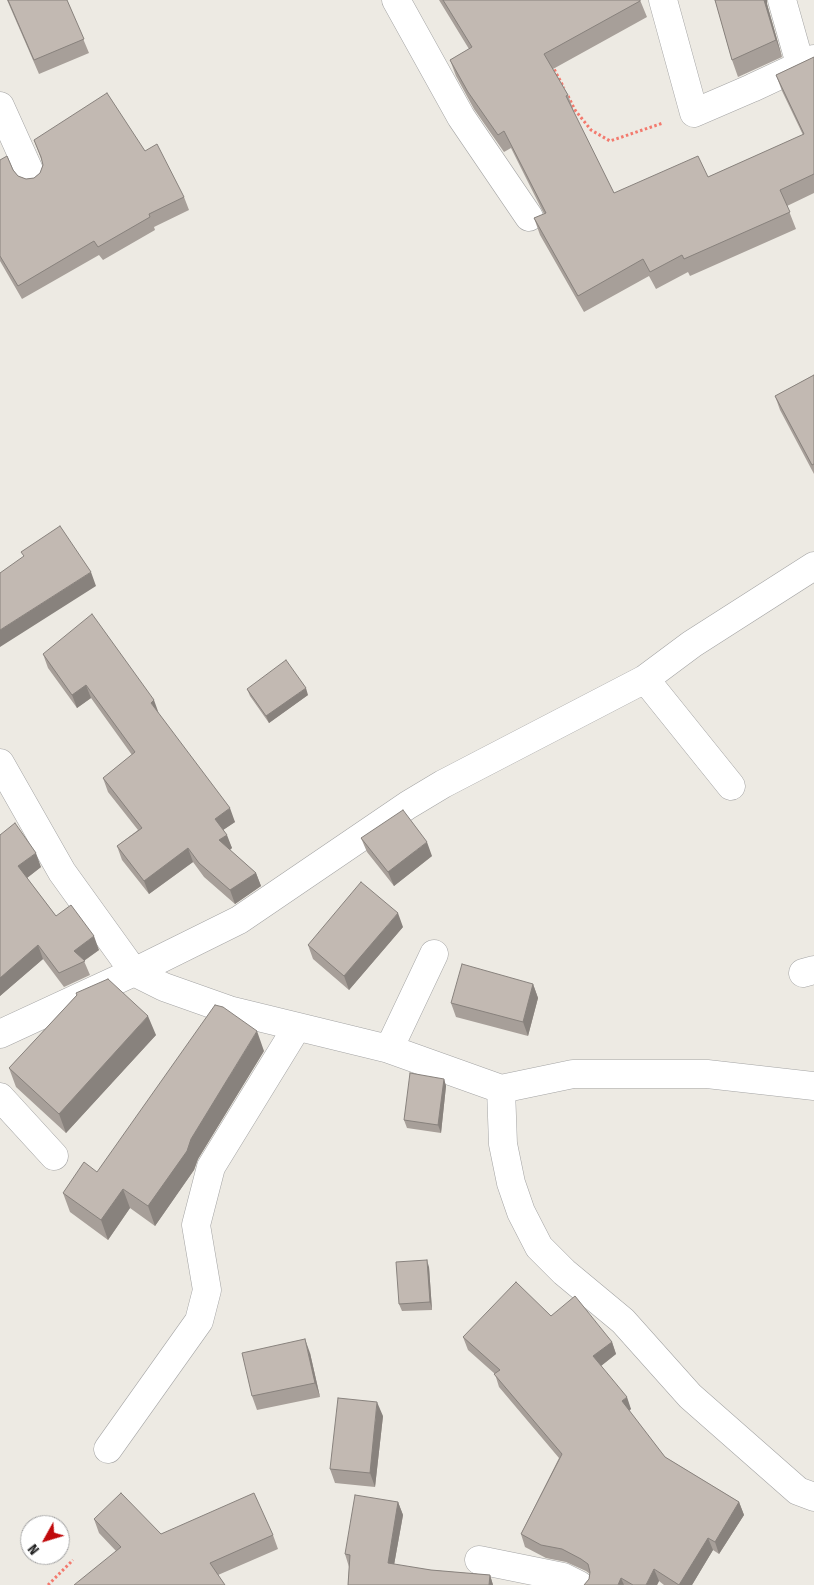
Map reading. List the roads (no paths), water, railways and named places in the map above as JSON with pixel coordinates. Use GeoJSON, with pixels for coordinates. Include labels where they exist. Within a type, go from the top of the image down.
{"type":"FeatureCollection","features":[{"type":"Feature","properties":{"kind":"street"},"geometry":{"type":"LineString","coordinates":[[396,0],[461,117],[529,217]]}},
{"type":"Feature","properties":{"kind":"street"},"geometry":{"type":"LineString","coordinates":[[663,0],[694,112],[752,88],[807,62],[782,0]]}},
{"type":"Feature","properties":{"kind":"street"},"geometry":{"type":"LineString","coordinates":[[0,106],[32,177]]}},
{"type":"Feature","properties":{"kind":"street"},"geometry":{"type":"LineString","coordinates":[[0,1034],[134,972],[239,920],[408,805],[443,784],[645,679],[692,644],[814,566]]}},
{"type":"Feature","properties":{"kind":"street"},"geometry":{"type":"LineString","coordinates":[[645,679],[731,786]]}},
{"type":"Feature","properties":{"kind":"street"},"geometry":{"type":"LineString","coordinates":[[0,763],[62,872],[134,972],[164,987],[229,1010],[388,1049],[501,1089],[573,1074],[707,1074],[814,1086]]}},
{"type":"Feature","properties":{"kind":"street"},"geometry":{"type":"LineString","coordinates":[[388,1049],[434,954]]}},
{"type":"Feature","properties":{"kind":"street"},"geometry":{"type":"LineString","coordinates":[[108,1449],[198,1321],[207,1290],[196,1225],[211,1167],[297,1026]]}},
{"type":"Feature","properties":{"kind":"street"},"geometry":{"type":"LineString","coordinates":[[501,1089],[503,1144],[511,1183],[521,1212],[539,1247],[564,1272],[623,1321],[690,1396],[798,1491],[814,1497]]}},
{"type":"Feature","properties":{"kind":"street"},"geometry":{"type":"LineString","coordinates":[[0,1097],[54,1156]]}},
{"type":"Feature","properties":{"kind":"street"},"geometry":{"type":"LineString","coordinates":[[479,1560],[563,1577],[579,1585]]}}]}
